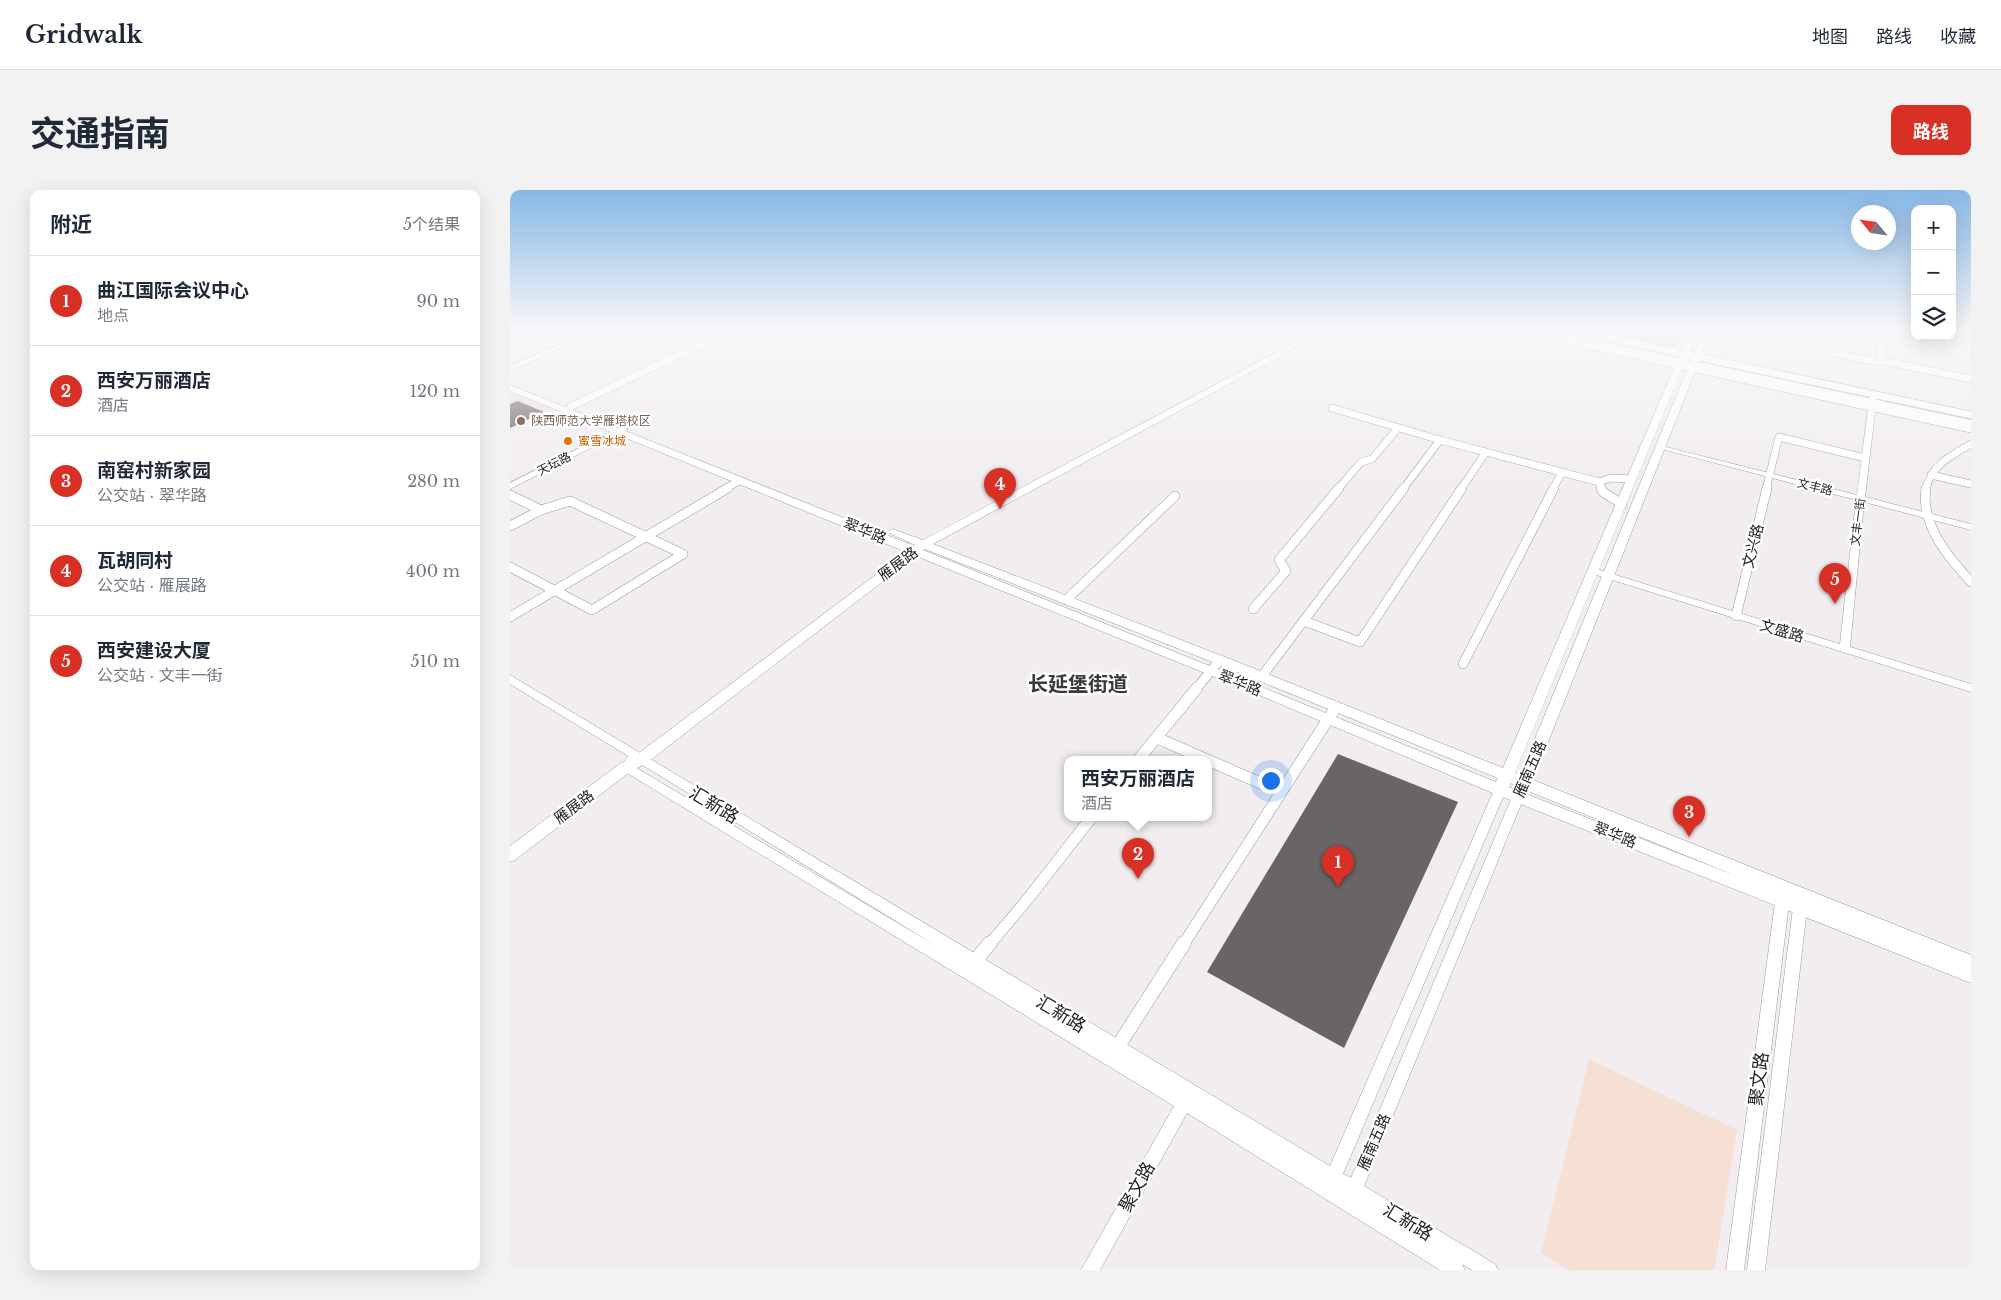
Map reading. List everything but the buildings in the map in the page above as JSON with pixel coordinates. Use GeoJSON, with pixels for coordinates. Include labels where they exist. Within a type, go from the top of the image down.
{"type":"FeatureCollection","features":[{"type":"Feature","properties":{"kind":"main road","name":"雁展路"},"geometry":{"type":"LineString","coordinates":[[510,849],[638,757],[916,546],[1221,381]]}},
{"type":"Feature","properties":{"kind":"main road","name":"雁展路"},"geometry":{"type":"LineString","coordinates":[[916,546],[1229,381]]}},
{"type":"Feature","properties":{"kind":"main road","name":"雁南五路"},"geometry":{"type":"LineString","coordinates":[[1500,790],[1673,381]]}},
{"type":"Feature","properties":{"kind":"main road","name":"雁南五路"},"geometry":{"type":"LineString","coordinates":[[1518,796],[1525,783],[1658,448],[1687,381]]}},
{"type":"Feature","properties":{"kind":"main road"},"geometry":{"type":"LineString","coordinates":[[1778,381],[1971,422]]}},
{"type":"Feature","properties":{"kind":"main road","name":"翠华路"},"geometry":{"type":"LineString","coordinates":[[510,384],[570,407],[739,481],[1066,600],[1262,676],[1525,783],[1783,895]]}},
{"type":"Feature","properties":{"kind":"main road","name":"翠华路"},"geometry":{"type":"LineString","coordinates":[[510,388],[916,546],[1211,671],[1500,790],[1971,963]]}},
{"type":"Feature","properties":{"kind":"main road","name":"雁展路"},"geometry":{"type":"LineString","coordinates":[[510,855],[626,767]]}},
{"type":"Feature","properties":{"kind":"main road","name":"翠华路"},"geometry":{"type":"LineString","coordinates":[[1801,902],[1971,975]]}},
{"type":"Feature","properties":{"kind":"street"},"geometry":{"type":"LineString","coordinates":[[570,407],[623,381]]}},
{"type":"Feature","properties":{"kind":"street"},"geometry":{"type":"LineString","coordinates":[[1872,401],[1971,415]]}},
{"type":"Feature","properties":{"kind":"street"},"geometry":{"type":"LineString","coordinates":[[1872,401],[1971,429]]}},
{"type":"Feature","properties":{"kind":"street","name":"文丰一街"},"geometry":{"type":"LineString","coordinates":[[1844,650],[1872,401]]}},
{"type":"Feature","properties":{"kind":"street"},"geometry":{"type":"LineString","coordinates":[[1332,408],[1440,440],[1599,482],[1611,478],[1632,479]]}},
{"type":"Feature","properties":{"kind":"street"},"geometry":{"type":"LineString","coordinates":[[1253,609],[1286,570],[1279,560],[1361,462],[1372,459],[1398,428]]}},
{"type":"Feature","properties":{"kind":"street","name":"天坛路"},"geometry":{"type":"LineString","coordinates":[[510,486],[621,430]]}},
{"type":"Feature","properties":{"kind":"street","name":"文兴路"},"geometry":{"type":"LineString","coordinates":[[1736,616],[1779,437],[1865,458]]}},
{"type":"Feature","properties":{"kind":"street"},"geometry":{"type":"LineString","coordinates":[[1262,676],[1440,440]]}},
{"type":"Feature","properties":{"kind":"street"},"geometry":{"type":"LineString","coordinates":[[1971,444],[1936,467],[1925,485],[1926,516],[1934,535],[1971,582]]}},
{"type":"Feature","properties":{"kind":"street","name":"文丰路"},"geometry":{"type":"LineString","coordinates":[[1658,448],[1971,527]]}},
{"type":"Feature","properties":{"kind":"street"},"geometry":{"type":"LineString","coordinates":[[1304,621],[1360,642],[1486,452]]}},
{"type":"Feature","properties":{"kind":"street"},"geometry":{"type":"LineString","coordinates":[[1463,664],[1562,472]]}},
{"type":"Feature","properties":{"kind":"street"},"geometry":{"type":"LineString","coordinates":[[1931,475],[1971,484]]}},
{"type":"Feature","properties":{"kind":"street"},"geometry":{"type":"LineString","coordinates":[[510,617],[739,481]]}},
{"type":"Feature","properties":{"kind":"street"},"geometry":{"type":"LineString","coordinates":[[1599,482],[1603,492],[1622,504]]}},
{"type":"Feature","properties":{"kind":"street"},"geometry":{"type":"LineString","coordinates":[[510,495],[541,510]]}},
{"type":"Feature","properties":{"kind":"street"},"geometry":{"type":"LineString","coordinates":[[1066,600],[1175,496]]}},
{"type":"Feature","properties":{"kind":"street"},"geometry":{"type":"LineString","coordinates":[[510,526],[541,510],[570,501],[683,554],[592,610],[510,567]]}},
{"type":"Feature","properties":{"kind":"street","name":"文盛路"},"geometry":{"type":"LineString","coordinates":[[1593,571],[1971,688]]}},
{"type":"Feature","properties":{"kind":"street"},"geometry":{"type":"LineString","coordinates":[[1141,756],[1220,660]]}},
{"type":"Feature","properties":{"kind":"street","name":"汇新路"},"geometry":{"type":"LineString","coordinates":[[510,679],[974,962],[1114,1053],[1184,1103],[1456,1270]]}},
{"type":"Feature","properties":{"kind":"street"},"geometry":{"type":"LineString","coordinates":[[1114,1053],[1336,706]]}},
{"type":"Feature","properties":{"kind":"street"},"geometry":{"type":"LineString","coordinates":[[1157,738],[1198,756]]}},
{"type":"Feature","properties":{"kind":"street"},"geometry":{"type":"LineString","coordinates":[[626,767],[638,757]]}},
{"type":"Feature","properties":{"kind":"street"},"geometry":{"type":"LineString","coordinates":[[1212,762],[1281,792]]}},
{"type":"Feature","properties":{"kind":"street","name":"汇新路"},"geometry":{"type":"LineString","coordinates":[[626,767],[1114,1053],[1354,1189],[1489,1270]]}},
{"type":"Feature","properties":{"kind":"street","name":"雁南五路"},"geometry":{"type":"LineString","coordinates":[[1328,1192],[1500,790]]}},
{"type":"Feature","properties":{"kind":"street","name":"雁南五路"},"geometry":{"type":"LineString","coordinates":[[1349,1205],[1518,796]]}},
{"type":"Feature","properties":{"kind":"street"},"geometry":{"type":"LineString","coordinates":[[974,962],[1027,900],[1089,821]]}},
{"type":"Feature","properties":{"kind":"street","name":"聚文路"},"geometry":{"type":"LineString","coordinates":[[1734,1270],[1783,895]]}},
{"type":"Feature","properties":{"kind":"street","name":"聚文路"},"geometry":{"type":"LineString","coordinates":[[1756,1270],[1801,902]]}},
{"type":"Feature","properties":{"kind":"street","name":"聚文路"},"geometry":{"type":"LineString","coordinates":[[1090,1270],[1184,1103]]}},
{"type":"Feature","properties":{"kind":"shaded area","name":"陕西师范大学雁塔校区"},"geometry":{"type":"Polygon","coordinates":[[[510,392],[555,410],[510,431],[510,392]]]}},
{"type":"Feature","properties":{"kind":"shaded area"},"geometry":{"type":"Polygon","coordinates":[[[1589,1059],[1737,1130],[1714,1270],[1569,1270],[1541,1253],[1589,1059]]]}},
{"type":"Feature","properties":{"kind":"place","name":"陕西师范大学雁塔校区"},"geometry":{"type":"Point","coordinates":[521,421]}},
{"type":"Feature","properties":{"kind":"place","name":"蜜雪冰城"},"geometry":{"type":"Point","coordinates":[568,441]}},
{"type":"Feature","properties":{"kind":"place","name":"瓦胡同村"},"geometry":{"type":"Point","coordinates":[1000,509]}},
{"type":"Feature","properties":{"kind":"place","name":"西安建设大厦"},"geometry":{"type":"Point","coordinates":[1835,604]}},
{"type":"Feature","properties":{"kind":"place","name":"南窑村新家园"},"geometry":{"type":"Point","coordinates":[1689,837]}},
{"type":"Feature","properties":{"kind":"place","name":"西安万丽酒店"},"geometry":{"type":"Point","coordinates":[1138,879]}},
{"type":"Feature","properties":{"kind":"place","name":"曲江国际会议中心"},"geometry":{"type":"Point","coordinates":[1338,887]}},
{"type":"Feature","properties":{"kind":"district","name":"长延堡街道"},"geometry":{"type":"Point","coordinates":[1078,684]}}]}
